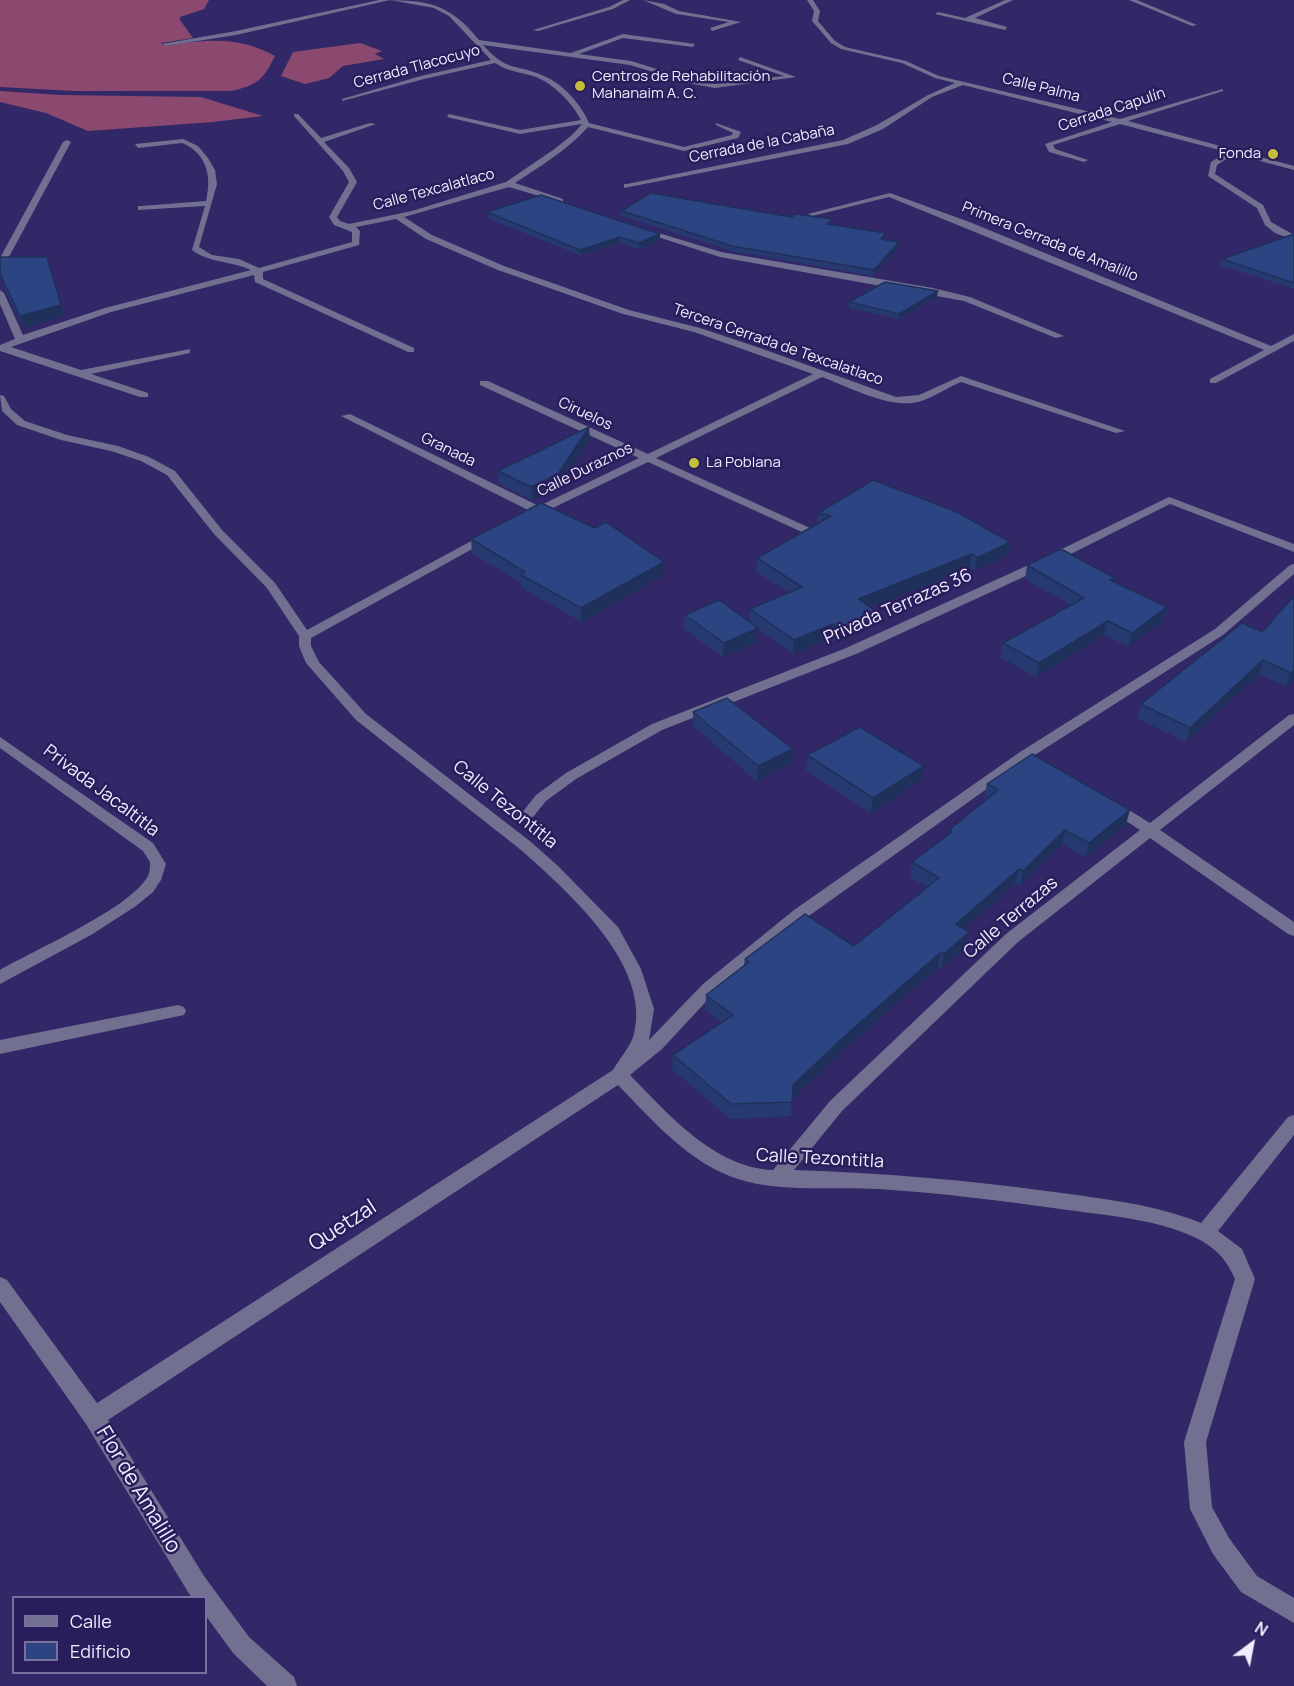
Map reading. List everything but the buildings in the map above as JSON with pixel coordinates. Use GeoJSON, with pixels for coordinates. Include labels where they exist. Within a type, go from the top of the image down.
{"type":"FeatureCollection","features":[{"type":"Feature","properties":{"kind":"street"},"geometry":{"type":"LineString","coordinates":[[165,44],[237,33],[387,0]]}},
{"type":"Feature","properties":{"kind":"street"},"geometry":{"type":"LineString","coordinates":[[392,0],[403,4],[442,9],[460,22],[504,67],[542,76],[583,113],[585,122]]}},
{"type":"Feature","properties":{"kind":"street"},"geometry":{"type":"LineString","coordinates":[[536,30],[611,8],[627,0]]}},
{"type":"Feature","properties":{"kind":"street"},"geometry":{"type":"LineString","coordinates":[[646,0],[662,5],[678,14],[738,22],[712,29]]}},
{"type":"Feature","properties":{"kind":"street","name":"Calle Palma"},"geometry":{"type":"LineString","coordinates":[[810,0],[817,11],[814,21],[833,42],[843,48],[904,62],[937,77],[1294,168]]}},
{"type":"Feature","properties":{"kind":"street"},"geometry":{"type":"LineString","coordinates":[[968,19],[1010,0]]}},
{"type":"Feature","properties":{"kind":"street"},"geometry":{"type":"LineString","coordinates":[[1132,0],[1194,25]]}},
{"type":"Feature","properties":{"kind":"street"},"geometry":{"type":"LineString","coordinates":[[938,14],[1005,28]]}},
{"type":"Feature","properties":{"kind":"street"},"geometry":{"type":"LineString","coordinates":[[570,55],[623,36],[693,45]]}},
{"type":"Feature","properties":{"kind":"street"},"geometry":{"type":"LineString","coordinates":[[478,42],[631,63],[695,83],[715,86],[793,77],[740,59]]}},
{"type":"Feature","properties":{"kind":"street","name":"Cerrada Tlacocuyo"},"geometry":{"type":"LineString","coordinates":[[344,100],[423,77],[496,61]]}},
{"type":"Feature","properties":{"kind":"street","name":"Cerrada de la Cabaña"},"geometry":{"type":"LineString","coordinates":[[627,186],[845,142],[880,127],[937,93],[962,83]]}},
{"type":"Feature","properties":{"kind":"street","name":"Cerrada Capulín"},"geometry":{"type":"LineString","coordinates":[[1084,160],[1052,150],[1049,144],[1221,90]]}},
{"type":"Feature","properties":{"kind":"street"},"geometry":{"type":"LineString","coordinates":[[296,115],[353,182],[333,217],[337,223],[349,226]]}},
{"type":"Feature","properties":{"kind":"street"},"geometry":{"type":"LineString","coordinates":[[449,116],[520,132],[585,122],[684,148],[735,136],[737,132],[718,124]]}},
{"type":"Feature","properties":{"kind":"street","name":"Calle Texcalatlaco"},"geometry":{"type":"LineString","coordinates":[[349,226],[414,213],[509,183],[556,152],[574,137],[585,122]]}},
{"type":"Feature","properties":{"kind":"street"},"geometry":{"type":"LineString","coordinates":[[319,141],[372,124]]}},
{"type":"Feature","properties":{"kind":"street"},"geometry":{"type":"LineString","coordinates":[[138,146],[183,141],[197,149],[211,168],[213,184],[195,248],[210,258],[238,261],[259,271],[258,280],[411,350]]}},
{"type":"Feature","properties":{"kind":"street"},"geometry":{"type":"LineString","coordinates":[[0,266],[67,142]]}},
{"type":"Feature","properties":{"kind":"street"},"geometry":{"type":"LineString","coordinates":[[1233,151],[1215,164],[1211,174],[1260,207],[1268,223],[1278,231],[1294,238]]}},
{"type":"Feature","properties":{"kind":"street"},"geometry":{"type":"LineString","coordinates":[[509,183],[567,204]]}},
{"type":"Feature","properties":{"kind":"street","name":"Primera Cerrada de Amalillo"},"geometry":{"type":"LineString","coordinates":[[812,214],[890,195],[969,225],[1273,350]]}},
{"type":"Feature","properties":{"kind":"street"},"geometry":{"type":"LineString","coordinates":[[141,208],[207,204]]}},
{"type":"Feature","properties":{"kind":"street","name":"Tercera Cerrada de Texcalatlaco"},"geometry":{"type":"LineString","coordinates":[[397,216],[429,237],[501,268],[626,312],[697,330],[895,400],[911,402],[961,379],[1120,431]]}},
{"type":"Feature","properties":{"kind":"street","name":"Calle Texcalatlaco"},"geometry":{"type":"LineString","coordinates":[[1,347],[72,319],[259,271],[356,243],[356,231],[349,226]]}},
{"type":"Feature","properties":{"kind":"street"},"geometry":{"type":"LineString","coordinates":[[631,226],[720,254],[968,299],[1059,336]]}},
{"type":"Feature","properties":{"kind":"street"},"geometry":{"type":"LineString","coordinates":[[0,293],[19,338]]}},
{"type":"Feature","properties":{"kind":"street"},"geometry":{"type":"LineString","coordinates":[[1214,381],[1294,337]]}},
{"type":"Feature","properties":{"kind":"street"},"geometry":{"type":"LineString","coordinates":[[1,347],[144,395]]}},
{"type":"Feature","properties":{"kind":"street"},"geometry":{"type":"LineString","coordinates":[[81,373],[187,351]]}},
{"type":"Feature","properties":{"kind":"street","name":"Calle Duraznos"},"geometry":{"type":"LineString","coordinates":[[519,520],[820,374]]}},
{"type":"Feature","properties":{"kind":"street","name":"Ciruelos"},"geometry":{"type":"LineString","coordinates":[[484,383],[806,530]]}},
{"type":"Feature","properties":{"kind":"street","name":"Calle Tezontitla"},"geometry":{"type":"LineString","coordinates":[[0,398],[7,411],[21,423],[65,438],[114,448],[145,459],[171,473],[218,532],[270,585],[305,636],[304,646],[313,663],[361,717],[526,846],[552,869],[612,932],[633,969],[646,1009],[642,1037],[619,1075],[651,1109],[714,1160],[738,1174],[877,1181],[977,1190],[1134,1211],[1176,1221],[1205,1233],[1235,1254],[1245,1279],[1195,1442],[1201,1509],[1221,1546],[1250,1584],[1294,1611]]}},
{"type":"Feature","properties":{"kind":"street","name":"Granada"},"geometry":{"type":"LineString","coordinates":[[346,416],[538,510]]}},
{"type":"Feature","properties":{"kind":"street","name":"Privada Terrazas 36"},"geometry":{"type":"LineString","coordinates":[[528,814],[541,798],[571,776],[657,727],[851,651],[1037,566],[1169,500],[1294,548]]}},
{"type":"Feature","properties":{"kind":"street"},"geometry":{"type":"LineString","coordinates":[[305,636],[500,530]]}},
{"type":"Feature","properties":{"kind":"street"},"geometry":{"type":"LineString","coordinates":[[619,1075],[656,1044],[709,988],[800,914],[1219,632],[1294,568]]}},
{"type":"Feature","properties":{"kind":"street","name":"Calle Terrazas"},"geometry":{"type":"LineString","coordinates":[[778,1177],[836,1106],[1012,938],[1294,718]]}},
{"type":"Feature","properties":{"kind":"street","name":"Privada Jacaltitla"},"geometry":{"type":"LineString","coordinates":[[0,741],[148,847],[158,862],[156,877],[140,895],[59,946],[0,978]]}},
{"type":"Feature","properties":{"kind":"street"},"geometry":{"type":"LineString","coordinates":[[1093,795],[1152,831],[1294,930]]}},
{"type":"Feature","properties":{"kind":"street"},"geometry":{"type":"LineString","coordinates":[[0,1047],[178,1011]]}},
{"type":"Feature","properties":{"kind":"street","name":"Quetzal"},"geometry":{"type":"LineString","coordinates":[[94,1417],[619,1075]]}},
{"type":"Feature","properties":{"kind":"street"},"geometry":{"type":"LineString","coordinates":[[1205,1233],[1294,1122]]}},
{"type":"Feature","properties":{"kind":"street","name":"Flor de Amalillo"},"geometry":{"type":"LineString","coordinates":[[0,1286],[94,1417],[205,1596]]}},
{"type":"Feature","properties":{"kind":"street","name":"Flor de Amalillo"},"geometry":{"type":"LineString","coordinates":[[207,1599],[241,1645],[285,1686]]}},
{"type":"Feature","properties":{"kind":"shaded area"},"geometry":{"type":"Polygon","coordinates":[[[0,0],[209,0],[204,9],[180,17],[193,38],[161,43],[164,46],[207,41],[234,42],[261,49],[275,56],[267,71],[254,84],[231,91],[74,91],[0,87],[0,0]]]}},
{"type":"Feature","properties":{"kind":"shaded area"},"geometry":{"type":"Polygon","coordinates":[[[360,43],[382,51],[375,54],[384,59],[343,66],[329,78],[305,84],[281,76],[293,52],[360,43]]]}},
{"type":"Feature","properties":{"kind":"shaded area"},"geometry":{"type":"Polygon","coordinates":[[[0,91],[60,95],[201,97],[263,116],[88,131],[46,113],[0,102],[0,91]]]}},
{"type":"Feature","properties":{"kind":"place","name":"Centros de Rehabilitación Mahanaim A. C."},"geometry":{"type":"Point","coordinates":[580,86]}},
{"type":"Feature","properties":{"kind":"place","name":"Fonda"},"geometry":{"type":"Point","coordinates":[1273,154]}},
{"type":"Feature","properties":{"kind":"place","name":"La Poblana"},"geometry":{"type":"Point","coordinates":[694,463]}}]}
